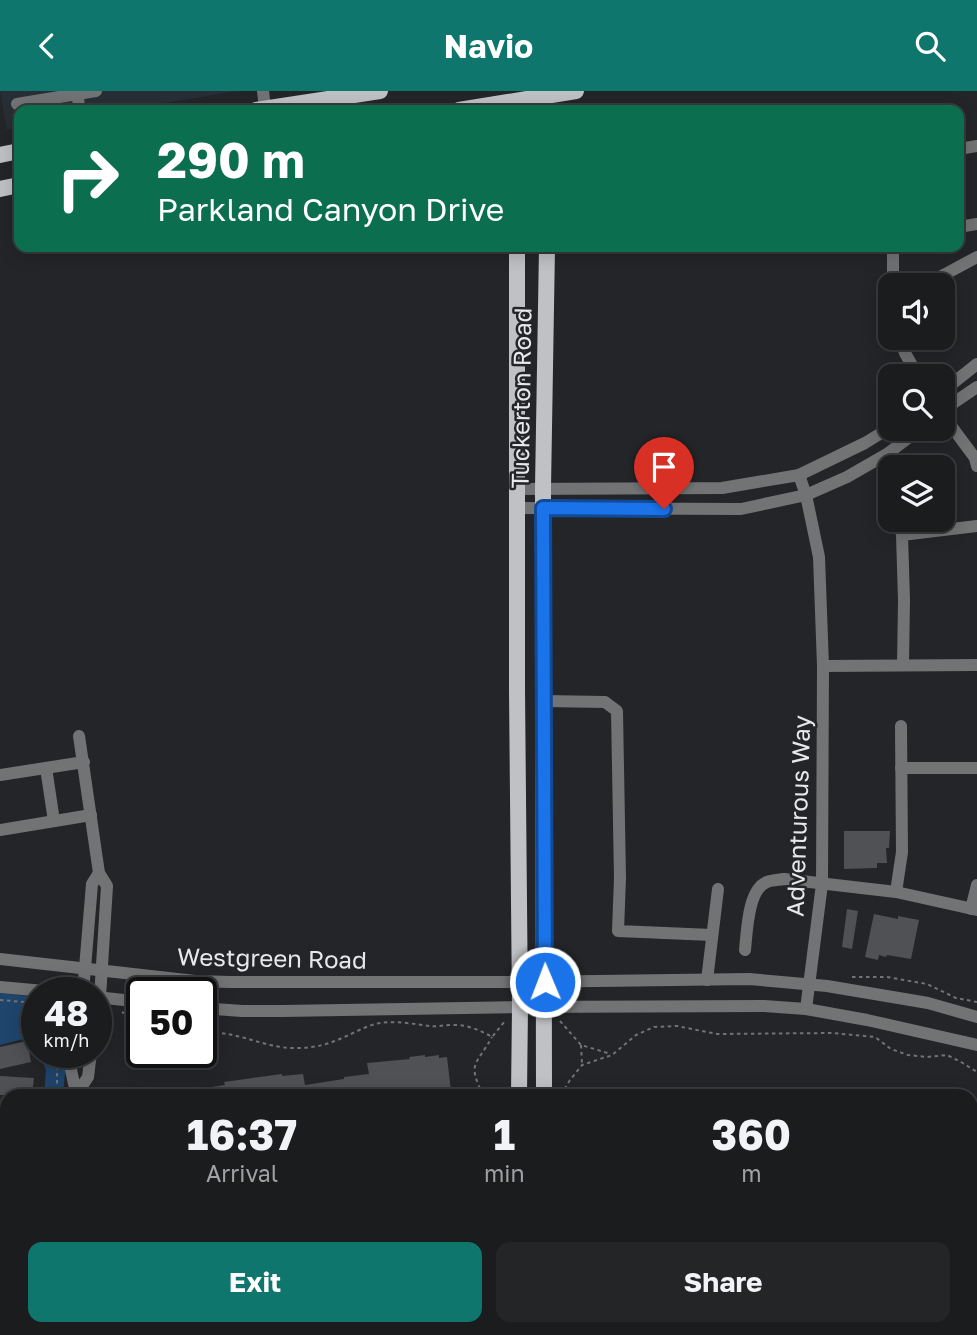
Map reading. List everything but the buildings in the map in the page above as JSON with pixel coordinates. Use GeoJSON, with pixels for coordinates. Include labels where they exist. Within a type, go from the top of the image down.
{"type":"FeatureCollection","features":[{"type":"Feature","properties":{"kind":"main road"},"geometry":{"type":"LineString","coordinates":[[293,105],[380,91]]}},
{"type":"Feature","properties":{"kind":"main road"},"geometry":{"type":"LineString","coordinates":[[491,105],[546,99],[576,91]]}},
{"type":"Feature","properties":{"kind":"main road","name":"Tuckerton Road"},"geometry":{"type":"LineString","coordinates":[[517,252],[519,1089]]}},
{"type":"Feature","properties":{"kind":"main road","name":"Tuckerton Road"},"geometry":{"type":"LineString","coordinates":[[544,1089],[543,488],[547,252]]}},
{"type":"Feature","properties":{"kind":"street"},"geometry":{"type":"LineString","coordinates":[[17,104],[43,95],[96,91]]}},
{"type":"Feature","properties":{"kind":"street"},"geometry":{"type":"LineString","coordinates":[[892,273],[893,252]]}},
{"type":"Feature","properties":{"kind":"street"},"geometry":{"type":"LineString","coordinates":[[947,273],[977,257]]}},
{"type":"Feature","properties":{"kind":"street"},"geometry":{"type":"LineString","coordinates":[[955,381],[977,364]]}},
{"type":"Feature","properties":{"kind":"street"},"geometry":{"type":"LineString","coordinates":[[955,404],[977,387]]}},
{"type":"Feature","properties":{"kind":"street"},"geometry":{"type":"LineString","coordinates":[[955,430],[976,461]]}},
{"type":"Feature","properties":{"kind":"street"},"geometry":{"type":"LineString","coordinates":[[517,489],[722,488],[799,475],[878,434]]}},
{"type":"Feature","properties":{"kind":"street"},"geometry":{"type":"LineString","coordinates":[[517,508],[741,509],[806,495],[848,477],[904,441]]}},
{"type":"Feature","properties":{"kind":"street","name":"Adventurous Way"},"geometry":{"type":"LineString","coordinates":[[799,475],[819,557],[823,666],[822,884],[806,1009]]}},
{"type":"Feature","properties":{"kind":"street"},"geometry":{"type":"LineString","coordinates":[[902,535],[977,527]]}},
{"type":"Feature","properties":{"kind":"street"},"geometry":{"type":"LineString","coordinates":[[901,532],[905,600],[903,666]]}},
{"type":"Feature","properties":{"kind":"street"},"geometry":{"type":"LineString","coordinates":[[823,666],[977,665]]}},
{"type":"Feature","properties":{"kind":"street"},"geometry":{"type":"LineString","coordinates":[[544,701],[605,702],[618,711],[618,931],[712,935]]}},
{"type":"Feature","properties":{"kind":"street"},"geometry":{"type":"LineString","coordinates":[[896,892],[902,852],[901,726]]}},
{"type":"Feature","properties":{"kind":"street"},"geometry":{"type":"LineString","coordinates":[[79,736],[99,873],[107,886],[101,977]]}},
{"type":"Feature","properties":{"kind":"street"},"geometry":{"type":"LineString","coordinates":[[0,775],[84,762]]}},
{"type":"Feature","properties":{"kind":"street"},"geometry":{"type":"LineString","coordinates":[[46,768],[54,821]]}},
{"type":"Feature","properties":{"kind":"street"},"geometry":{"type":"LineString","coordinates":[[901,768],[977,768]]}},
{"type":"Feature","properties":{"kind":"street"},"geometry":{"type":"LineString","coordinates":[[0,830],[91,815]]}},
{"type":"Feature","properties":{"kind":"street"},"geometry":{"type":"LineString","coordinates":[[84,977],[92,884],[99,873]]}},
{"type":"Feature","properties":{"kind":"street"},"geometry":{"type":"LineString","coordinates":[[745,950],[750,911],[757,890],[767,882],[784,879],[896,892],[974,910],[977,885]]}},
{"type":"Feature","properties":{"kind":"street"},"geometry":{"type":"LineString","coordinates":[[707,980],[718,889]]}},
{"type":"Feature","properties":{"kind":"street","name":"Westgreen Road"},"geometry":{"type":"LineString","coordinates":[[0,959],[195,981],[230,982],[749,979],[827,986],[928,1003],[977,1017]]}},
{"type":"Feature","properties":{"kind":"street"},"geometry":{"type":"LineString","coordinates":[[0,987],[21,989]]}},
{"type":"Feature","properties":{"kind":"street","name":"Westgreen Road"},"geometry":{"type":"LineString","coordinates":[[217,1009],[282,1011],[764,1006],[806,1009],[867,1020],[977,1045]]}},
{"type":"Feature","properties":{"kind":"street"},"geometry":{"type":"LineString","coordinates":[[71,1068],[75,1089]]}},
{"type":"Feature","properties":{"kind":"street"},"geometry":{"type":"LineString","coordinates":[[80,1089],[88,1077],[89,1068]]}},
{"type":"Feature","properties":{"kind":"path"},"geometry":{"type":"LineString","coordinates":[[848,978],[887,977],[927,984],[956,998],[977,1002]]}},
{"type":"Feature","properties":{"kind":"path"},"geometry":{"type":"LineString","coordinates":[[0,1000],[21,1002]]}},
{"type":"Feature","properties":{"kind":"path"},"geometry":{"type":"LineString","coordinates":[[119,1011],[126,1014]]}},
{"type":"Feature","properties":{"kind":"path"},"geometry":{"type":"LineString","coordinates":[[480,1089],[475,1079],[476,1062],[505,1021]]}},
{"type":"Feature","properties":{"kind":"path"},"geometry":{"type":"LineString","coordinates":[[560,1021],[581,1045],[612,1055]]}},
{"type":"Feature","properties":{"kind":"path"},"geometry":{"type":"LineString","coordinates":[[217,1032],[288,1048],[328,1044],[380,1023],[436,1026],[454,1024],[481,1031],[492,1037]]}},
{"type":"Feature","properties":{"kind":"path"},"geometry":{"type":"LineString","coordinates":[[565,1089],[582,1065],[612,1055],[636,1035],[654,1027],[677,1026],[717,1034],[832,1033],[875,1037],[891,1049],[908,1055],[947,1055],[977,1072]]}},
{"type":"Feature","properties":{"kind":"path"},"geometry":{"type":"LineString","coordinates":[[581,1045],[582,1065]]}},
{"type":"Feature","properties":{"kind":"path"},"geometry":{"type":"LineString","coordinates":[[57,1068],[57,1089]]}},
{"type":"Feature","properties":{"kind":"shaded area"},"geometry":{"type":"Polygon","coordinates":[[[0,91],[237,91],[153,105],[14,105],[14,129],[7,130],[0,91]]]}},
{"type":"Feature","properties":{"kind":"shaded area"},"geometry":{"type":"Polygon","coordinates":[[[0,993],[21,995],[21,1040],[0,1045],[0,993]]]}},
{"type":"Feature","properties":{"kind":"shaded area"},"geometry":{"type":"Polygon","coordinates":[[[45,1068],[66,1068],[64,1089],[44,1089],[45,1068]]]}},
{"type":"Feature","properties":{"kind":"route"},"geometry":{"type":"LineString","coordinates":[[545,982],[543,508],[664,509]]}}]}
